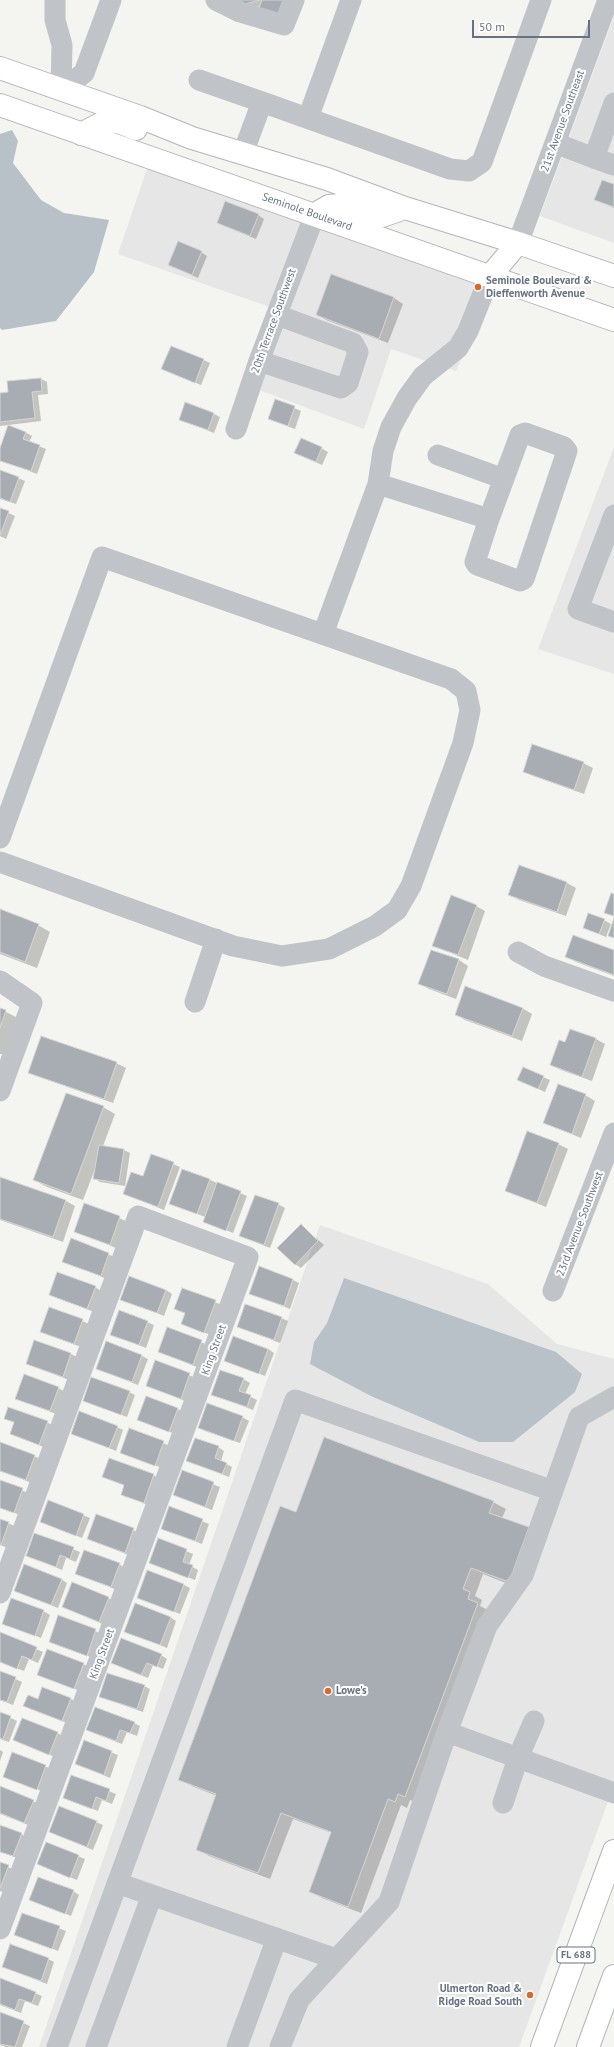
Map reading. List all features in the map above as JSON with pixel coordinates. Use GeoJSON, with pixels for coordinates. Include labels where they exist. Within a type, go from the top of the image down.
{"type":"FeatureCollection","features":[{"type":"Feature","properties":{"kind":"main road"},"geometry":{"type":"LineString","coordinates":[[0,68],[140,117],[192,138],[327,179],[405,208],[518,243],[614,276]]}},
{"type":"Feature","properties":{"kind":"main road"},"geometry":{"type":"LineString","coordinates":[[0,84],[32,92],[61,90]]}},
{"type":"Feature","properties":{"kind":"main road","name":"Seminole Boulevard"},"geometry":{"type":"LineString","coordinates":[[0,105],[614,320]]}},
{"type":"Feature","properties":{"kind":"main road"},"geometry":{"type":"LineString","coordinates":[[81,134],[100,124],[118,122],[169,141],[178,142],[192,138]]}},
{"type":"Feature","properties":{"kind":"main road"},"geometry":{"type":"LineString","coordinates":[[314,214],[329,206],[340,205],[353,206],[382,216],[405,208]]}},
{"type":"Feature","properties":{"kind":"main road"},"geometry":{"type":"LineString","coordinates":[[490,276],[518,243]]}},
{"type":"Feature","properties":{"kind":"main road","name":"FL 688"},"geometry":{"type":"LineString","coordinates":[[542,2047],[614,1851]]}},
{"type":"Feature","properties":{"kind":"main road"},"geometry":{"type":"LineString","coordinates":[[588,2047],[614,1976]]}},
{"type":"Feature","properties":{"kind":"street"},"geometry":{"type":"LineString","coordinates":[[55,0],[55,20],[62,45],[61,90]]}},
{"type":"Feature","properties":{"kind":"street"},"geometry":{"type":"LineString","coordinates":[[61,90],[84,73],[110,0]]}},
{"type":"Feature","properties":{"kind":"street"},"geometry":{"type":"LineString","coordinates":[[216,0],[246,14],[284,24],[294,0]]}},
{"type":"Feature","properties":{"kind":"street"},"geometry":{"type":"LineString","coordinates":[[308,118],[351,0]]}},
{"type":"Feature","properties":{"kind":"street"},"geometry":{"type":"LineString","coordinates":[[199,80],[450,169],[469,171],[482,162],[541,0]]}},
{"type":"Feature","properties":{"kind":"street","name":"21st Avenue Southeast"},"geometry":{"type":"LineString","coordinates":[[518,243],[608,0]]}},
{"type":"Feature","properties":{"kind":"street"},"geometry":{"type":"LineString","coordinates":[[244,153],[262,102]]}},
{"type":"Feature","properties":{"kind":"street"},"geometry":{"type":"LineString","coordinates":[[594,158],[614,103]]}},
{"type":"Feature","properties":{"kind":"street"},"geometry":{"type":"LineString","coordinates":[[555,143],[614,165]]}},
{"type":"Feature","properties":{"kind":"street","name":"20th Terrace Southwest"},"geometry":{"type":"LineString","coordinates":[[236,429],[259,361],[314,214]]}},
{"type":"Feature","properties":{"kind":"street"},"geometry":{"type":"LineString","coordinates":[[323,634],[378,484],[383,451],[391,427],[407,398],[423,376],[458,348],[468,331],[490,276]]}},
{"type":"Feature","properties":{"kind":"street"},"geometry":{"type":"LineString","coordinates":[[259,361],[341,388],[348,383],[358,352],[353,343],[276,315]]}},
{"type":"Feature","properties":{"kind":"street"},"geometry":{"type":"LineString","coordinates":[[525,433],[564,447],[567,451],[524,579],[520,581],[477,565],[475,562],[489,519],[520,435],[525,433]]}},
{"type":"Feature","properties":{"kind":"street"},"geometry":{"type":"LineString","coordinates":[[438,455],[504,479]]}},
{"type":"Feature","properties":{"kind":"street"},"geometry":{"type":"LineString","coordinates":[[378,484],[489,519]]}},
{"type":"Feature","properties":{"kind":"street"},"geometry":{"type":"LineString","coordinates":[[614,515],[578,609],[614,622]]}},
{"type":"Feature","properties":{"kind":"street"},"geometry":{"type":"LineString","coordinates":[[0,838],[102,558],[451,678],[466,691],[470,710],[463,743],[411,886],[397,910],[375,926],[329,949],[282,956],[233,946],[0,862]]}},
{"type":"Feature","properties":{"kind":"street"},"geometry":{"type":"LineString","coordinates":[[195,1002],[216,939]]}},
{"type":"Feature","properties":{"kind":"street"},"geometry":{"type":"LineString","coordinates":[[518,952],[544,966],[614,991]]}},
{"type":"Feature","properties":{"kind":"street"},"geometry":{"type":"LineString","coordinates":[[0,981],[32,1003],[0,1091]]}},
{"type":"Feature","properties":{"kind":"street","name":"23rd Avenue Southwest"},"geometry":{"type":"LineString","coordinates":[[553,1291],[614,1133]]}},
{"type":"Feature","properties":{"kind":"street","name":"King Street"},"geometry":{"type":"LineString","coordinates":[[0,1592],[138,1216],[248,1257],[0,1929]]}},
{"type":"Feature","properties":{"kind":"street"},"geometry":{"type":"LineString","coordinates":[[280,2047],[299,2000],[389,1902],[447,1732],[487,1626],[523,1575],[579,1417],[614,1397]]}},
{"type":"Feature","properties":{"kind":"street"},"geometry":{"type":"LineString","coordinates":[[57,2047],[295,1400],[553,1491]]}},
{"type":"Feature","properties":{"kind":"street"},"geometry":{"type":"LineString","coordinates":[[503,1803],[518,1758],[534,1721]]}},
{"type":"Feature","properties":{"kind":"street"},"geometry":{"type":"LineString","coordinates":[[447,1732],[614,1793]]}},
{"type":"Feature","properties":{"kind":"street"},"geometry":{"type":"LineString","coordinates":[[117,1883],[336,1959]]}},
{"type":"Feature","properties":{"kind":"street"},"geometry":{"type":"LineString","coordinates":[[96,2047],[152,1895]]}},
{"type":"Feature","properties":{"kind":"street"},"geometry":{"type":"LineString","coordinates":[[237,2047],[277,1938]]}},
{"type":"Feature","properties":{"kind":"shaded area"},"geometry":{"type":"Polygon","coordinates":[[[614,16],[614,243],[540,216],[614,16]]]}},
{"type":"Feature","properties":{"kind":"shaded area"},"geometry":{"type":"Polygon","coordinates":[[[12,130],[18,141],[13,163],[41,200],[64,213],[109,220],[94,272],[56,321],[2,330],[0,328],[0,134],[12,130]]]}},
{"type":"Feature","properties":{"kind":"shaded area"},"geometry":{"type":"Polygon","coordinates":[[[148,166],[302,221],[270,307],[118,254],[148,166]]]}},
{"type":"Feature","properties":{"kind":"shaded area"},"geometry":{"type":"Polygon","coordinates":[[[319,227],[494,289],[456,371],[391,349],[364,429],[259,390],[319,227]]]}},
{"type":"Feature","properties":{"kind":"shaded area"},"geometry":{"type":"Polygon","coordinates":[[[614,447],[614,674],[538,649],[614,447]]]}},
{"type":"Feature","properties":{"kind":"shaded area"},"geometry":{"type":"Polygon","coordinates":[[[320,1225],[488,1284],[557,1344],[614,1359],[614,1785],[519,2047],[39,2047],[320,1225]],[[344,1278],[327,1323],[314,1342],[373,1397],[479,1442],[513,1442],[344,1278]]]}},
{"type":"Feature","properties":{"kind":"shaded area"},"geometry":{"type":"Polygon","coordinates":[[[344,1278],[556,1352],[582,1374],[575,1392],[513,1442],[479,1442],[373,1397],[310,1364],[314,1342],[327,1323],[344,1278]]]}},
{"type":"Feature","properties":{"kind":"building"},"geometry":{"type":"Polygon","coordinates":[[[231,0],[260,0],[233,7],[231,0]]]}},
{"type":"Feature","properties":{"kind":"building"},"geometry":{"type":"Polygon","coordinates":[[[262,0],[283,0],[278,14],[259,8],[262,0]]]}},
{"type":"Feature","properties":{"kind":"building"},"geometry":{"type":"Polygon","coordinates":[[[602,180],[614,184],[614,207],[594,200],[602,180]]]}},
{"type":"Feature","properties":{"kind":"building"},"geometry":{"type":"Polygon","coordinates":[[[225,201],[259,214],[250,236],[217,223],[225,201]]]}},
{"type":"Feature","properties":{"kind":"building"},"geometry":{"type":"Polygon","coordinates":[[[178,241],[202,251],[192,275],[168,265],[178,241]]]}},
{"type":"Feature","properties":{"kind":"building"},"geometry":{"type":"Polygon","coordinates":[[[331,274],[394,297],[379,339],[316,315],[331,274]]]}},
{"type":"Feature","properties":{"kind":"building"},"geometry":{"type":"Polygon","coordinates":[[[171,346],[204,359],[195,383],[161,369],[171,346]]]}},
{"type":"Feature","properties":{"kind":"building"},"geometry":{"type":"Polygon","coordinates":[[[41,378],[42,391],[32,392],[35,418],[0,422],[0,393],[8,392],[7,381],[41,378]]]}},
{"type":"Feature","properties":{"kind":"building"},"geometry":{"type":"Polygon","coordinates":[[[275,399],[295,406],[288,426],[268,419],[275,399]]]}},
{"type":"Feature","properties":{"kind":"building"},"geometry":{"type":"Polygon","coordinates":[[[185,402],[214,413],[208,430],[179,420],[185,402]]]}},
{"type":"Feature","properties":{"kind":"building"},"geometry":{"type":"Polygon","coordinates":[[[8,425],[26,432],[23,439],[40,445],[31,471],[0,461],[0,448],[8,425]]]}},
{"type":"Feature","properties":{"kind":"building"},"geometry":{"type":"Polygon","coordinates":[[[301,438],[322,447],[316,462],[294,453],[301,438]]]}},
{"type":"Feature","properties":{"kind":"building"},"geometry":{"type":"Polygon","coordinates":[[[0,470],[19,477],[10,502],[0,498],[0,470]]]}},
{"type":"Feature","properties":{"kind":"building"},"geometry":{"type":"Polygon","coordinates":[[[0,508],[9,511],[0,535],[0,508]]]}},
{"type":"Feature","properties":{"kind":"building"},"geometry":{"type":"Polygon","coordinates":[[[532,744],[584,762],[574,790],[523,772],[532,744]]]}},
{"type":"Feature","properties":{"kind":"building"},"geometry":{"type":"Polygon","coordinates":[[[519,865],[567,882],[557,912],[508,895],[519,865]]]}},
{"type":"Feature","properties":{"kind":"building"},"geometry":{"type":"Polygon","coordinates":[[[611,893],[614,894],[614,916],[604,913],[611,893]]]}},
{"type":"Feature","properties":{"kind":"building"},"geometry":{"type":"Polygon","coordinates":[[[451,895],[477,905],[458,955],[432,946],[451,895]]]}},
{"type":"Feature","properties":{"kind":"building"},"geometry":{"type":"Polygon","coordinates":[[[0,909],[39,924],[25,962],[0,952],[0,909]]]}},
{"type":"Feature","properties":{"kind":"building"},"geometry":{"type":"Polygon","coordinates":[[[588,913],[605,919],[599,934],[583,928],[588,913]]]}},
{"type":"Feature","properties":{"kind":"building"},"geometry":{"type":"Polygon","coordinates":[[[614,918],[614,938],[608,936],[614,918]]]}},
{"type":"Feature","properties":{"kind":"building"},"geometry":{"type":"Polygon","coordinates":[[[573,935],[614,950],[614,975],[565,957],[573,935]]]}},
{"type":"Feature","properties":{"kind":"building"},"geometry":{"type":"Polygon","coordinates":[[[431,950],[459,959],[447,994],[418,984],[431,950]]]}},
{"type":"Feature","properties":{"kind":"building"},"geometry":{"type":"Polygon","coordinates":[[[465,986],[523,1008],[512,1036],[455,1015],[465,986]]]}},
{"type":"Feature","properties":{"kind":"building"},"geometry":{"type":"Polygon","coordinates":[[[0,1008],[6,1010],[0,1028],[0,1008]]]}},
{"type":"Feature","properties":{"kind":"building"},"geometry":{"type":"Polygon","coordinates":[[[570,1029],[596,1038],[582,1077],[550,1065],[559,1040],[565,1042],[570,1029]]]}},
{"type":"Feature","properties":{"kind":"building"},"geometry":{"type":"Polygon","coordinates":[[[41,1036],[117,1062],[104,1099],[28,1073],[41,1036]]]}},
{"type":"Feature","properties":{"kind":"building"},"geometry":{"type":"Polygon","coordinates":[[[523,1067],[544,1076],[538,1089],[517,1080],[523,1067]]]}},
{"type":"Feature","properties":{"kind":"building"},"geometry":{"type":"Polygon","coordinates":[[[558,1084],[586,1094],[572,1134],[543,1123],[558,1084]]]}},
{"type":"Feature","properties":{"kind":"building"},"geometry":{"type":"Polygon","coordinates":[[[66,1093],[104,1106],[71,1194],[33,1180],[66,1093]]]}},
{"type":"Feature","properties":{"kind":"building"},"geometry":{"type":"Polygon","coordinates":[[[527,1131],[559,1143],[537,1203],[505,1191],[527,1131]]]}},
{"type":"Feature","properties":{"kind":"building"},"geometry":{"type":"Polygon","coordinates":[[[99,1145],[124,1149],[119,1183],[93,1179],[99,1145]]]}},
{"type":"Feature","properties":{"kind":"building"},"geometry":{"type":"Polygon","coordinates":[[[151,1154],[174,1162],[158,1207],[123,1194],[131,1172],[143,1176],[151,1154]]]}},
{"type":"Feature","properties":{"kind":"building"},"geometry":{"type":"Polygon","coordinates":[[[182,1169],[210,1179],[197,1214],[169,1204],[182,1169]]]}},
{"type":"Feature","properties":{"kind":"building"},"geometry":{"type":"Polygon","coordinates":[[[0,1177],[66,1200],[53,1237],[0,1219],[0,1177]]]}},
{"type":"Feature","properties":{"kind":"building"},"geometry":{"type":"Polygon","coordinates":[[[217,1182],[241,1191],[226,1231],[203,1222],[217,1182]]]}},
{"type":"Feature","properties":{"kind":"building"},"geometry":{"type":"Polygon","coordinates":[[[255,1195],[279,1203],[264,1245],[239,1236],[255,1195]]]}},
{"type":"Feature","properties":{"kind":"building"},"geometry":{"type":"Polygon","coordinates":[[[84,1203],[120,1216],[110,1245],[74,1232],[84,1203]]]}},
{"type":"Feature","properties":{"kind":"building"},"geometry":{"type":"Polygon","coordinates":[[[301,1224],[318,1241],[295,1265],[277,1248],[301,1224]]]}},
{"type":"Feature","properties":{"kind":"building"},"geometry":{"type":"Polygon","coordinates":[[[71,1238],[109,1253],[101,1276],[62,1262],[71,1238]]]}},
{"type":"Feature","properties":{"kind":"building"},"geometry":{"type":"Polygon","coordinates":[[[259,1266],[293,1279],[284,1306],[249,1294],[259,1266]]]}},
{"type":"Feature","properties":{"kind":"building"},"geometry":{"type":"Polygon","coordinates":[[[57,1272],[96,1286],[87,1309],[49,1295],[57,1272]]]}},
{"type":"Feature","properties":{"kind":"building"},"geometry":{"type":"Polygon","coordinates":[[[129,1276],[166,1290],[157,1313],[120,1300],[129,1276]]]}},
{"type":"Feature","properties":{"kind":"building"},"geometry":{"type":"Polygon","coordinates":[[[182,1288],[216,1300],[204,1333],[181,1324],[185,1313],[174,1309],[182,1288]]]}},
{"type":"Feature","properties":{"kind":"building"},"geometry":{"type":"Polygon","coordinates":[[[245,1304],[282,1317],[274,1340],[237,1327],[245,1304]]]}},
{"type":"Feature","properties":{"kind":"building"},"geometry":{"type":"Polygon","coordinates":[[[49,1307],[83,1319],[74,1344],[40,1332],[49,1307]]]}},
{"type":"Feature","properties":{"kind":"building"},"geometry":{"type":"Polygon","coordinates":[[[119,1310],[148,1321],[139,1345],[110,1335],[119,1310]]]}},
{"type":"Feature","properties":{"kind":"building"},"geometry":{"type":"Polygon","coordinates":[[[167,1327],[202,1340],[193,1365],[158,1352],[167,1327]]]}},
{"type":"Feature","properties":{"kind":"building"},"geometry":{"type":"Polygon","coordinates":[[[233,1336],[268,1349],[259,1374],[224,1361],[233,1336]]]}},
{"type":"Feature","properties":{"kind":"building"},"geometry":{"type":"Polygon","coordinates":[[[34,1340],[71,1353],[63,1377],[26,1364],[34,1340]]]}},
{"type":"Feature","properties":{"kind":"building"},"geometry":{"type":"Polygon","coordinates":[[[106,1341],[142,1355],[132,1382],[96,1369],[106,1341]]]}},
{"type":"Feature","properties":{"kind":"building"},"geometry":{"type":"Polygon","coordinates":[[[155,1360],[190,1373],[181,1399],[146,1386],[155,1360]]]}},
{"type":"Feature","properties":{"kind":"building"},"geometry":{"type":"Polygon","coordinates":[[[220,1370],[244,1378],[239,1391],[251,1395],[247,1407],[211,1395],[220,1370]]]}},
{"type":"Feature","properties":{"kind":"building"},"geometry":{"type":"Polygon","coordinates":[[[24,1374],[59,1387],[50,1411],[15,1399],[24,1374]]]}},
{"type":"Feature","properties":{"kind":"building"},"geometry":{"type":"Polygon","coordinates":[[[91,1377],[130,1391],[121,1415],[83,1401],[91,1377]]]}},
{"type":"Feature","properties":{"kind":"building"},"geometry":{"type":"Polygon","coordinates":[[[146,1396],[178,1408],[169,1432],[137,1420],[146,1396]]]}},
{"type":"Feature","properties":{"kind":"building"},"geometry":{"type":"Polygon","coordinates":[[[207,1403],[243,1416],[234,1441],[198,1428],[207,1403]]]}},
{"type":"Feature","properties":{"kind":"building"},"geometry":{"type":"Polygon","coordinates":[[[8,1407],[48,1421],[39,1445],[10,1434],[14,1422],[4,1419],[8,1407]]]}},
{"type":"Feature","properties":{"kind":"building"},"geometry":{"type":"Polygon","coordinates":[[[79,1411],[118,1426],[109,1448],[71,1434],[79,1411]]]}},
{"type":"Feature","properties":{"kind":"building"},"geometry":{"type":"Polygon","coordinates":[[[129,1428],[164,1441],[155,1466],[120,1453],[129,1428]]]}},
{"type":"Feature","properties":{"kind":"building","name":"Lowe's"},"geometry":{"type":"Polygon","coordinates":[[[324,1437],[494,1501],[489,1513],[529,1527],[509,1582],[471,1568],[463,1589],[470,1592],[468,1599],[478,1603],[405,1797],[398,1794],[395,1802],[388,1799],[348,1907],[309,1892],[331,1832],[281,1813],[258,1873],[196,1850],[216,1794],[178,1780],[280,1506],[296,1512],[324,1437]]]}},
{"type":"Feature","properties":{"kind":"building"},"geometry":{"type":"Polygon","coordinates":[[[195,1438],[219,1446],[215,1458],[227,1463],[222,1474],[186,1461],[195,1438]]]}},
{"type":"Feature","properties":{"kind":"building"},"geometry":{"type":"Polygon","coordinates":[[[0,1442],[35,1455],[26,1480],[0,1471],[0,1442]]]}},
{"type":"Feature","properties":{"kind":"building"},"geometry":{"type":"Polygon","coordinates":[[[109,1458],[154,1474],[144,1503],[121,1495],[124,1485],[102,1477],[109,1458]]]}},
{"type":"Feature","properties":{"kind":"building"},"geometry":{"type":"Polygon","coordinates":[[[182,1470],[214,1482],[205,1507],[173,1495],[182,1470]]]}},
{"type":"Feature","properties":{"kind":"building"},"geometry":{"type":"Polygon","coordinates":[[[0,1480],[23,1488],[14,1513],[0,1508],[0,1480]]]}},
{"type":"Feature","properties":{"kind":"building"},"geometry":{"type":"Polygon","coordinates":[[[48,1500],[84,1514],[76,1536],[40,1522],[48,1500]]]}},
{"type":"Feature","properties":{"kind":"building"},"geometry":{"type":"Polygon","coordinates":[[[169,1506],[203,1519],[195,1541],[161,1529],[169,1506]]]}},
{"type":"Feature","properties":{"kind":"building"},"geometry":{"type":"Polygon","coordinates":[[[96,1514],[134,1528],[125,1553],[87,1539],[96,1514]]]}},
{"type":"Feature","properties":{"kind":"building"},"geometry":{"type":"Polygon","coordinates":[[[0,1519],[9,1522],[1,1545],[0,1545],[0,1519]]]}},
{"type":"Feature","properties":{"kind":"building"},"geometry":{"type":"Polygon","coordinates":[[[34,1533],[74,1547],[70,1559],[60,1555],[56,1567],[26,1556],[34,1533]]]}},
{"type":"Feature","properties":{"kind":"building"},"geometry":{"type":"Polygon","coordinates":[[[158,1538],[187,1549],[183,1562],[193,1565],[188,1578],[149,1563],[158,1538]]]}},
{"type":"Feature","properties":{"kind":"building"},"geometry":{"type":"Polygon","coordinates":[[[84,1550],[120,1563],[111,1587],[75,1574],[84,1550]]]}},
{"type":"Feature","properties":{"kind":"building"},"geometry":{"type":"Polygon","coordinates":[[[24,1564],[62,1579],[51,1605],[14,1591],[24,1564]]]}},
{"type":"Feature","properties":{"kind":"building"},"geometry":{"type":"Polygon","coordinates":[[[147,1570],[184,1584],[174,1612],[137,1598],[147,1570]]]}},
{"type":"Feature","properties":{"kind":"building"},"geometry":{"type":"Polygon","coordinates":[[[72,1582],[109,1597],[99,1622],[62,1607],[72,1582]]]}},
{"type":"Feature","properties":{"kind":"building"},"geometry":{"type":"Polygon","coordinates":[[[11,1598],[44,1610],[35,1636],[2,1624],[11,1598]]]}},
{"type":"Feature","properties":{"kind":"building"},"geometry":{"type":"Polygon","coordinates":[[[135,1603],[171,1617],[160,1645],[124,1632],[135,1603]]]}},
{"type":"Feature","properties":{"kind":"building"},"geometry":{"type":"Polygon","coordinates":[[[58,1615],[96,1629],[87,1656],[49,1642],[58,1615]]]}},
{"type":"Feature","properties":{"kind":"building"},"geometry":{"type":"Polygon","coordinates":[[[0,1632],[37,1647],[32,1660],[22,1656],[17,1669],[0,1662],[0,1632]]]}},
{"type":"Feature","properties":{"kind":"building"},"geometry":{"type":"Polygon","coordinates":[[[121,1638],[162,1654],[157,1667],[147,1663],[141,1675],[111,1663],[121,1638]]]}},
{"type":"Feature","properties":{"kind":"building"},"geometry":{"type":"Polygon","coordinates":[[[47,1649],[84,1663],[74,1689],[37,1675],[47,1649]]]}},
{"type":"Feature","properties":{"kind":"building"},"geometry":{"type":"Polygon","coordinates":[[[0,1671],[16,1677],[7,1702],[0,1700],[0,1671]]]}},
{"type":"Feature","properties":{"kind":"building"},"geometry":{"type":"Polygon","coordinates":[[[107,1673],[145,1685],[137,1709],[99,1697],[107,1673]]]}},
{"type":"Feature","properties":{"kind":"building"},"geometry":{"type":"Polygon","coordinates":[[[42,1687],[71,1698],[62,1721],[23,1706],[28,1695],[38,1699],[42,1687]]]}},
{"type":"Feature","properties":{"kind":"building"},"geometry":{"type":"Polygon","coordinates":[[[95,1707],[135,1722],[130,1733],[120,1730],[116,1741],[86,1730],[95,1707]]]}},
{"type":"Feature","properties":{"kind":"building"},"geometry":{"type":"Polygon","coordinates":[[[0,1712],[11,1716],[3,1739],[0,1738],[0,1712]]]}},
{"type":"Feature","properties":{"kind":"building"},"geometry":{"type":"Polygon","coordinates":[[[22,1718],[58,1732],[49,1755],[13,1740],[22,1718]]]}},
{"type":"Feature","properties":{"kind":"building"},"geometry":{"type":"Polygon","coordinates":[[[84,1740],[112,1751],[104,1775],[75,1764],[84,1740]]]}},
{"type":"Feature","properties":{"kind":"building"},"geometry":{"type":"Polygon","coordinates":[[[12,1752],[46,1765],[37,1790],[3,1777],[12,1752]]]}},
{"type":"Feature","properties":{"kind":"building"},"geometry":{"type":"Polygon","coordinates":[[[71,1775],[110,1789],[106,1801],[96,1797],[92,1809],[63,1798],[71,1775]]]}},
{"type":"Feature","properties":{"kind":"building"},"geometry":{"type":"Polygon","coordinates":[[[0,1786],[34,1800],[24,1823],[0,1813],[0,1786]]]}},
{"type":"Feature","properties":{"kind":"building"},"geometry":{"type":"Polygon","coordinates":[[[59,1806],[97,1821],[87,1847],[49,1832],[59,1806]]]}},
{"type":"Feature","properties":{"kind":"building"},"geometry":{"type":"Polygon","coordinates":[[[0,1825],[22,1833],[13,1856],[0,1852],[0,1825]]]}},
{"type":"Feature","properties":{"kind":"building"},"geometry":{"type":"Polygon","coordinates":[[[46,1842],[79,1855],[70,1878],[37,1864],[46,1842]]]}},
{"type":"Feature","properties":{"kind":"building"},"geometry":{"type":"Polygon","coordinates":[[[0,1862],[9,1865],[0,1888],[0,1862]]]}},
{"type":"Feature","properties":{"kind":"building"},"geometry":{"type":"Polygon","coordinates":[[[38,1877],[74,1890],[65,1914],[29,1900],[38,1877]]]}},
{"type":"Feature","properties":{"kind":"building"},"geometry":{"type":"Polygon","coordinates":[[[22,1913],[60,1926],[52,1949],[14,1935],[22,1913]]]}},
{"type":"Feature","properties":{"kind":"building"},"geometry":{"type":"Polygon","coordinates":[[[10,1944],[49,1958],[41,1981],[2,1967],[10,1944]]]}},
{"type":"Feature","properties":{"kind":"building"},"geometry":{"type":"Polygon","coordinates":[[[0,1978],[36,1992],[32,2003],[19,1999],[15,2010],[0,2004],[0,1978]]]}},
{"type":"Feature","properties":{"kind":"building"},"geometry":{"type":"Polygon","coordinates":[[[0,2012],[24,2021],[15,2047],[0,2044],[0,2012]]]}},
{"type":"Feature","properties":{"kind":"place","name":"Seminole Boulevard & Dieffenworth Avenue"},"geometry":{"type":"Point","coordinates":[478,287]}},
{"type":"Feature","properties":{"kind":"place","name":"Lowe's"},"geometry":{"type":"Point","coordinates":[328,1691]}},
{"type":"Feature","properties":{"kind":"place","name":"Ulmerton Road & Ridge Road South"},"geometry":{"type":"Point","coordinates":[530,1995]}}]}
